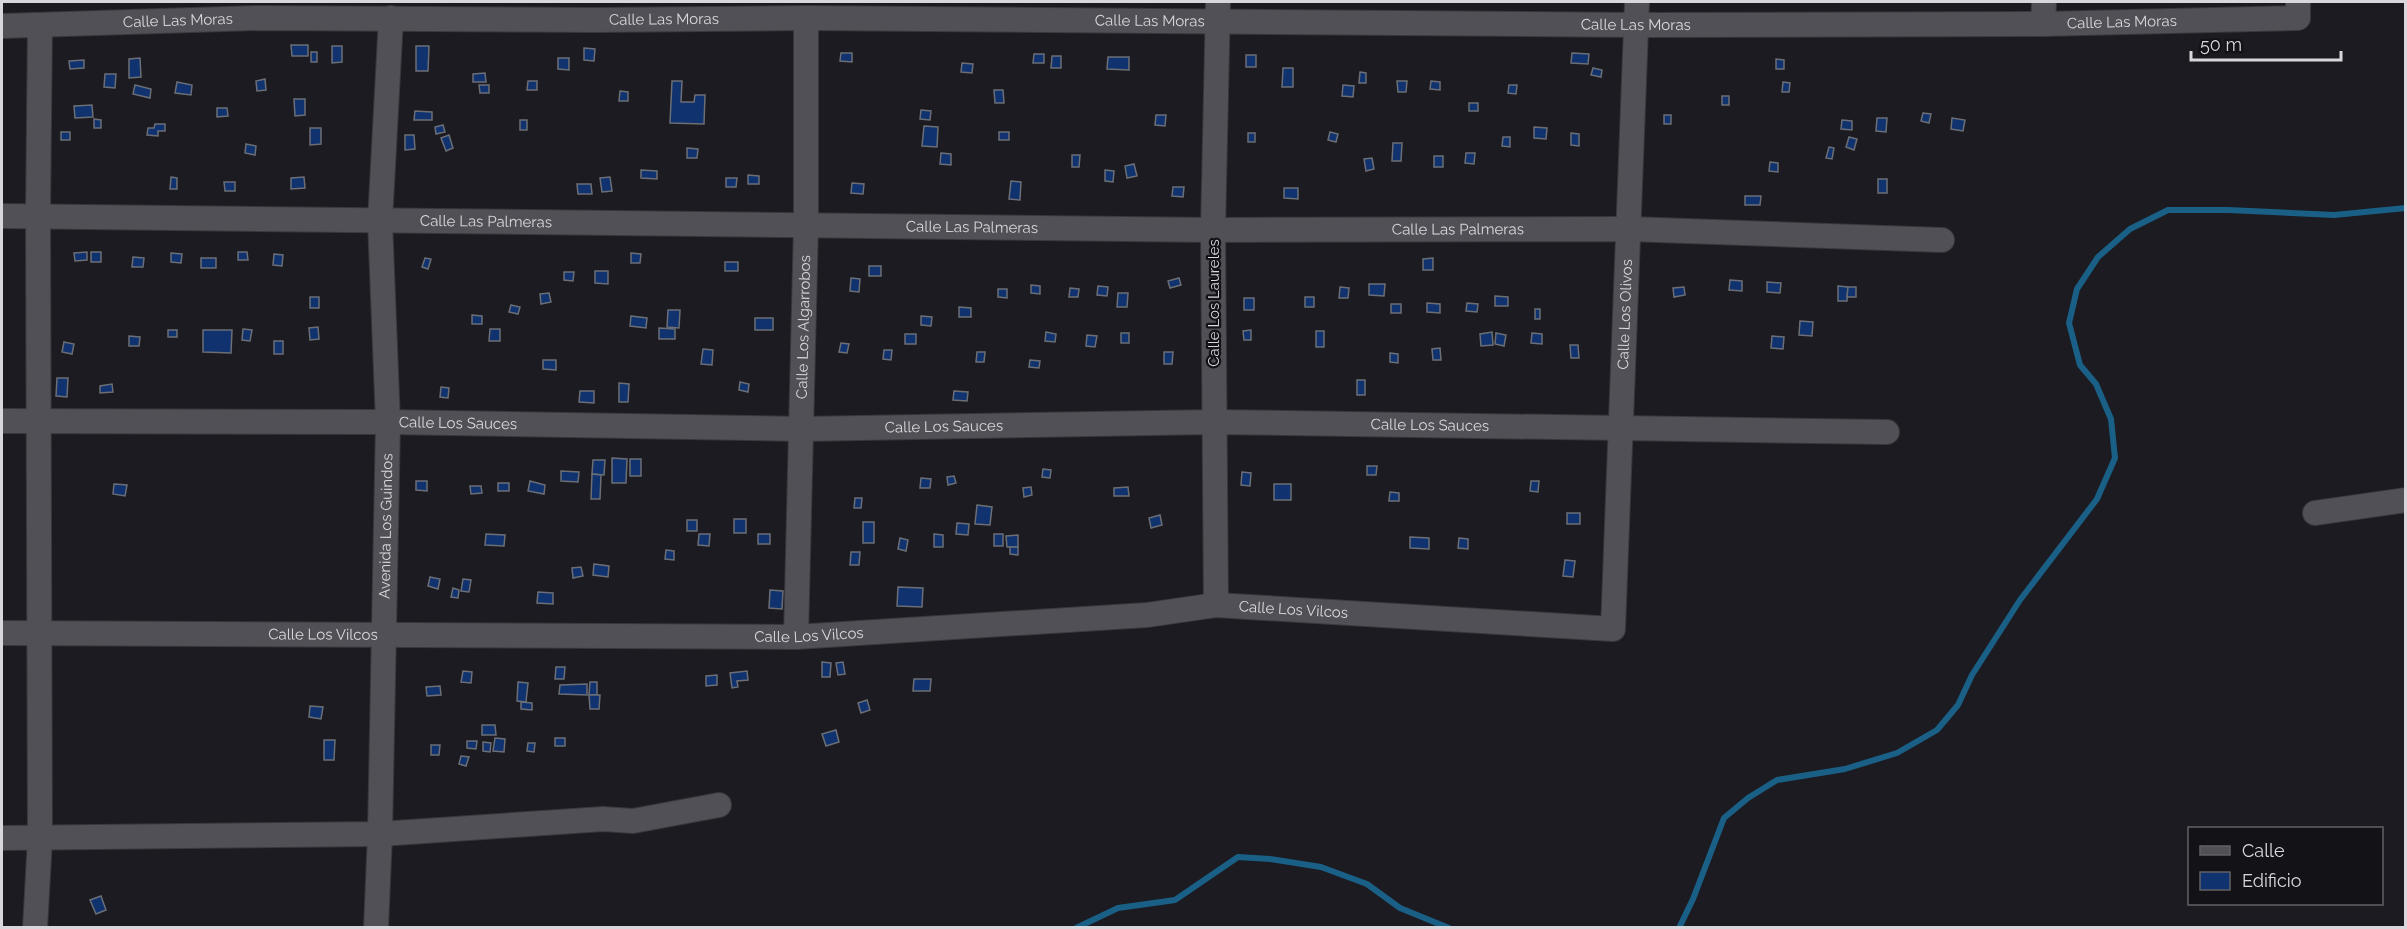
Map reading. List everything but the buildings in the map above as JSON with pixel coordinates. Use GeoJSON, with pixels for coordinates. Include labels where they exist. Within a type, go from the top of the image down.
{"type":"FeatureCollection","features":[{"type":"Feature","properties":{"kind":"street","name":"Calle Las Moras"},"geometry":{"type":"LineString","coordinates":[[2,26],[258,10],[391,18],[595,11],[806,18],[1218,11],[2043,13],[2298,10]]}},
{"type":"Feature","properties":{"kind":"street","name":"Calle Los Laureles"},"geometry":{"type":"LineString","coordinates":[[1216,605],[1214,230],[1218,11]]}},
{"type":"Feature","properties":{"kind":"street","name":"Calle Los Olivos"},"geometry":{"type":"LineString","coordinates":[[1613,629],[1636,13]]}},
{"type":"Feature","properties":{"kind":"street","name":"Avenida Los Guindos"},"geometry":{"type":"LineString","coordinates":[[375,927],[380,834],[388,422],[380,221],[391,18]]}},
{"type":"Feature","properties":{"kind":"street","name":"Calle Los Algarrobos"},"geometry":{"type":"LineString","coordinates":[[796,637],[806,225],[806,18]]}},
{"type":"Feature","properties":{"kind":"street"},"geometry":{"type":"LineString","coordinates":[[35,927],[40,838],[38,215],[40,25]]}},
{"type":"Feature","properties":{"kind":"street","name":"Calle Las Palmeras"},"geometry":{"type":"LineString","coordinates":[[2,216],[1214,230],[1629,229],[1942,240]]}},
{"type":"Feature","properties":{"kind":"street","name":"Calle Los Sauces"},"geometry":{"type":"LineString","coordinates":[[2,421],[388,422],[801,429],[1214,423],[1887,432]]}},
{"type":"Feature","properties":{"kind":"street"},"geometry":{"type":"LineString","coordinates":[[2315,513],[2406,500]]}},
{"type":"Feature","properties":{"kind":"street","name":"Calle Los Vilcos"},"geometry":{"type":"LineString","coordinates":[[2,633],[796,637],[1148,615],[1216,605],[1613,629]]}},
{"type":"Feature","properties":{"kind":"street"},"geometry":{"type":"LineString","coordinates":[[2,838],[380,834],[603,819],[633,821],[719,805]]}},
{"type":"Feature","properties":{"kind":"waterway"},"geometry":{"type":"LineString","coordinates":[[1679,928],[1693,899],[1724,818],[1748,798],[1777,780],[1845,769],[1897,753],[1937,730],[1958,705],[1972,675],[2020,600],[2097,499],[2115,458],[2111,419],[2096,384],[2080,365],[2069,323],[2077,289],[2098,257],[2130,229],[2168,210],[2228,210],[2334,215],[2406,208]]}},
{"type":"Feature","properties":{"kind":"waterway"},"geometry":{"type":"LineString","coordinates":[[1076,928],[1118,908],[1175,900],[1238,857],[1270,859],[1321,867],[1367,884],[1400,908],[1449,928]]}}]}
